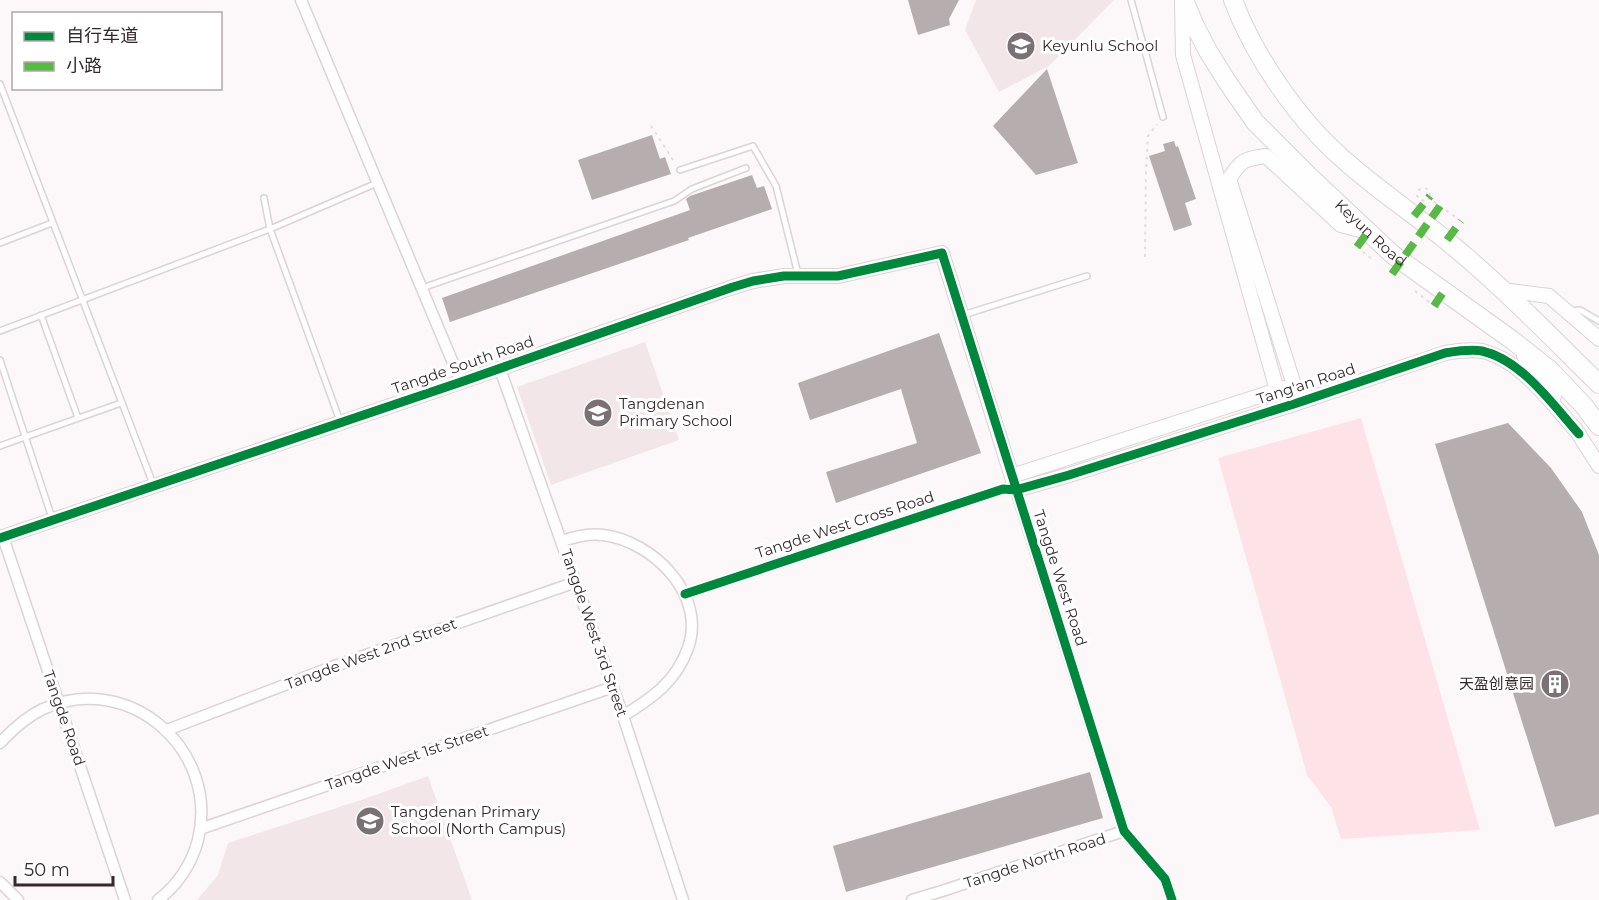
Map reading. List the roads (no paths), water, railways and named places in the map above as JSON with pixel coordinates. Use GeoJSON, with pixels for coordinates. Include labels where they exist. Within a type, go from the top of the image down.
{"type":"FeatureCollection","features":[{"type":"Feature","properties":{"kind":"highway","name":"Keyun Road"},"geometry":{"type":"LineString","coordinates":[[1183,0],[1208,51],[1255,122],[1392,254],[1550,370],[1584,406],[1599,426]]}},
{"type":"Feature","properties":{"kind":"highway"},"geometry":{"type":"LineString","coordinates":[[1233,0],[1260,57],[1310,126],[1359,173],[1447,240],[1503,290],[1599,384]]}},
{"type":"Feature","properties":{"kind":"street"},"geometry":{"type":"LineString","coordinates":[[301,0],[461,382]]}},
{"type":"Feature","properties":{"kind":"street","name":"Tang'an Road"},"geometry":{"type":"LineString","coordinates":[[1183,0],[1184,55],[1277,390],[1297,403]]}},
{"type":"Feature","properties":{"kind":"street","name":"Tang'an Road"},"geometry":{"type":"LineString","coordinates":[[1297,403],[1294,385],[1230,179],[1239,165],[1250,158],[1266,156],[1341,225],[1368,232]]}},
{"type":"Feature","properties":{"kind":"street","name":"Tangde South Road"},"geometry":{"type":"LineString","coordinates":[[1,537],[500,369],[733,287],[784,276],[838,276],[942,253]]}},
{"type":"Feature","properties":{"kind":"street","name":"Tangde West Road"},"geometry":{"type":"LineString","coordinates":[[942,253],[1012,476],[1010,490],[1124,831],[1165,879],[1172,900]]}},
{"type":"Feature","properties":{"kind":"street"},"geometry":{"type":"LineString","coordinates":[[1503,290],[1549,296],[1599,339]]}},
{"type":"Feature","properties":{"kind":"street"},"geometry":{"type":"LineString","coordinates":[[1512,340],[1550,389],[1599,466]]}},
{"type":"Feature","properties":{"kind":"street","name":"Tang'an Road"},"geometry":{"type":"LineString","coordinates":[[1010,490],[1069,475],[1297,403],[1445,353],[1464,350],[1482,351],[1503,358],[1520,370],[1579,434]]}},
{"type":"Feature","properties":{"kind":"street","name":"Tangde West 3rd Street"},"geometry":{"type":"LineString","coordinates":[[500,369],[623,716],[683,900]]}},
{"type":"Feature","properties":{"kind":"street","name":"Tang'an Road"},"geometry":{"type":"LineString","coordinates":[[1012,476],[1294,385]]}},
{"type":"Feature","properties":{"kind":"street","name":"Tangde West Cross Road"},"geometry":{"type":"LineString","coordinates":[[685,594],[1010,490]]}},
{"type":"Feature","properties":{"kind":"street"},"geometry":{"type":"LineString","coordinates":[[562,541],[579,536],[602,535],[640,548],[676,580],[690,608],[692,625],[688,648],[682,661],[662,689],[623,716]]}},
{"type":"Feature","properties":{"kind":"street","name":"Tangde Road"},"geometry":{"type":"LineString","coordinates":[[1,537],[124,900]]}},
{"type":"Feature","properties":{"kind":"street","name":"Tangde West 2nd Street"},"geometry":{"type":"LineString","coordinates":[[167,730],[329,668],[576,582]]}},
{"type":"Feature","properties":{"kind":"street","name":"Tangde West 1st Street"},"geometry":{"type":"LineString","coordinates":[[200,829],[613,687]]}},
{"type":"Feature","properties":{"kind":"street"},"geometry":{"type":"LineString","coordinates":[[0,743],[27,718],[44,709],[80,700],[118,703],[136,709],[167,730],[189,759],[196,775],[202,811],[196,848],[188,865],[178,881],[158,900]]}},
{"type":"Feature","properties":{"kind":"street","name":"Tangde North Road"},"geometry":{"type":"LineString","coordinates":[[912,900],[1124,831]]}},
{"type":"Feature","properties":{"kind":"street"},"geometry":{"type":"LineString","coordinates":[[0,882],[4,894],[18,900]]}},
{"type":"Feature","properties":{"kind":"lane"},"geometry":{"type":"LineString","coordinates":[[1131,0],[1163,117]]}},
{"type":"Feature","properties":{"kind":"lane"},"geometry":{"type":"LineString","coordinates":[[0,84],[153,486]]}},
{"type":"Feature","properties":{"kind":"lane"},"geometry":{"type":"LineString","coordinates":[[680,170],[753,146],[776,186],[798,276]]}},
{"type":"Feature","properties":{"kind":"lane"},"geometry":{"type":"LineString","coordinates":[[422,288],[674,201],[692,189],[746,168]]}},
{"type":"Feature","properties":{"kind":"lane"},"geometry":{"type":"LineString","coordinates":[[0,331],[270,229],[377,183]]}},
{"type":"Feature","properties":{"kind":"lane"},"geometry":{"type":"LineString","coordinates":[[264,198],[270,229],[341,423]]}},
{"type":"Feature","properties":{"kind":"lane"},"geometry":{"type":"LineString","coordinates":[[0,241],[52,223]]}},
{"type":"Feature","properties":{"kind":"lane"},"geometry":{"type":"LineString","coordinates":[[962,315],[1087,276]]}},
{"type":"Feature","properties":{"kind":"lane"},"geometry":{"type":"LineString","coordinates":[[1566,311],[1580,310],[1599,321]]}},
{"type":"Feature","properties":{"kind":"lane"},"geometry":{"type":"LineString","coordinates":[[41,315],[78,418]]}},
{"type":"Feature","properties":{"kind":"lane"},"geometry":{"type":"LineString","coordinates":[[0,360],[53,520]]}},
{"type":"Feature","properties":{"kind":"lane"},"geometry":{"type":"LineString","coordinates":[[0,446],[121,403]]}},
{"type":"Feature","properties":{"kind":"place","name":"Keyunlu School"},"geometry":{"type":"Point","coordinates":[1021,46]}},
{"type":"Feature","properties":{"kind":"place","name":"Tangdenan Primary School"},"geometry":{"type":"Point","coordinates":[598,413]}},
{"type":"Feature","properties":{"kind":"place","name":"天盈创意园"},"geometry":{"type":"Point","coordinates":[1555,684]}},
{"type":"Feature","properties":{"kind":"place","name":"Tangdenan Primary School (North Campus)"},"geometry":{"type":"Point","coordinates":[370,821]}}]}
